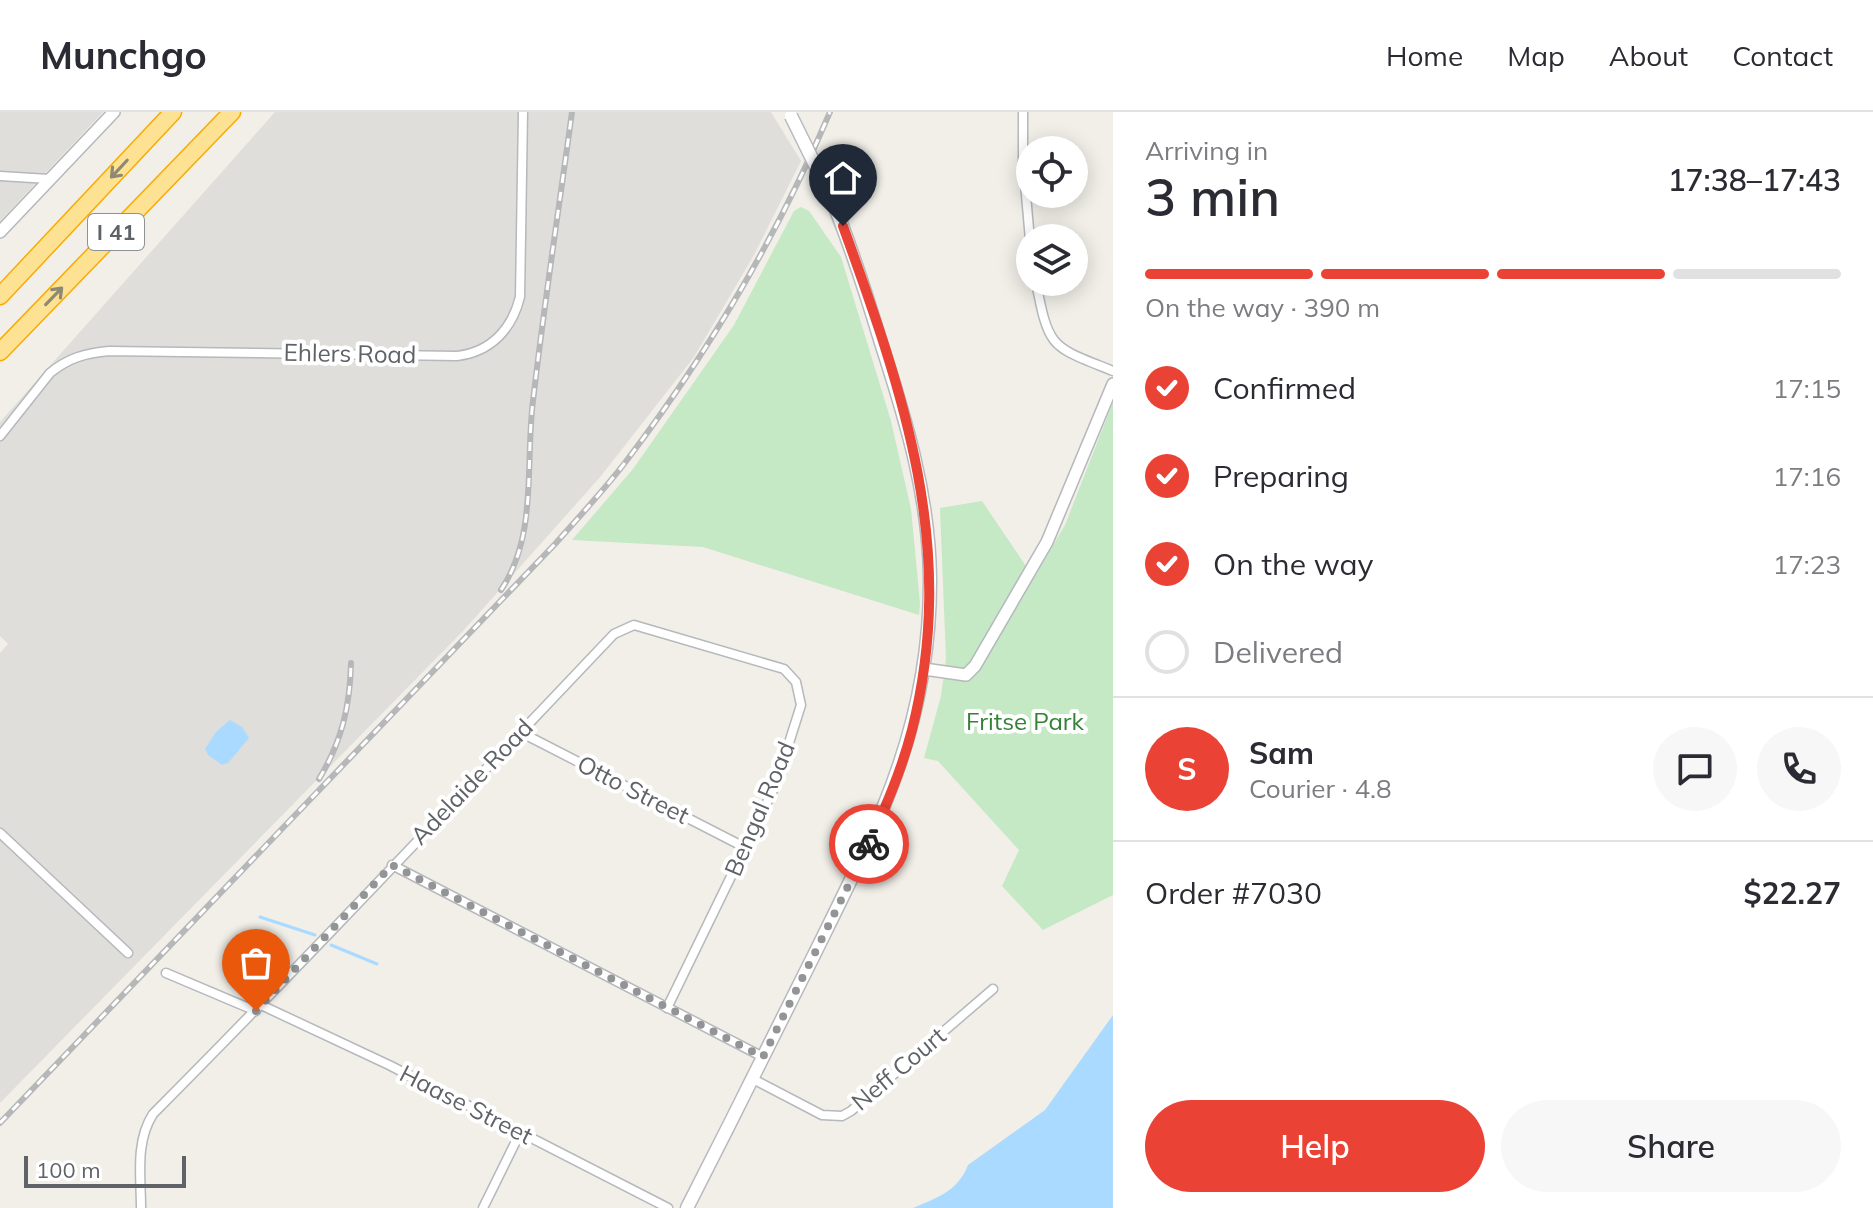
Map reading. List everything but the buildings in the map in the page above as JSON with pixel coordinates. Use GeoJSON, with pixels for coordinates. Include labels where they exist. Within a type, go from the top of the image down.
{"type":"FeatureCollection","features":[{"type":"Feature","properties":{"kind":"highway","name":"I 41"},"geometry":{"type":"LineString","coordinates":[[0,296],[173,112]]}},
{"type":"Feature","properties":{"kind":"highway","name":"I 41"},"geometry":{"type":"LineString","coordinates":[[0,352],[232,112]]}},
{"type":"Feature","properties":{"kind":"main road"},"geometry":{"type":"LineString","coordinates":[[687,1208],[889,797],[912,730],[924,669],[929,618],[930,570],[918,469],[907,424],[830,195],[789,114]]}},
{"type":"Feature","properties":{"kind":"street"},"geometry":{"type":"LineString","coordinates":[[0,232],[114,112]]}},
{"type":"Feature","properties":{"kind":"street","name":"Ehlers Road"},"geometry":{"type":"LineString","coordinates":[[0,436],[50,373],[84,354],[109,351],[457,356],[478,352],[491,345],[510,324],[520,297],[523,112]]}},
{"type":"Feature","properties":{"kind":"street"},"geometry":{"type":"LineString","coordinates":[[1023,112],[1023,161],[1029,224]]}},
{"type":"Feature","properties":{"kind":"street"},"geometry":{"type":"LineString","coordinates":[[0,176],[49,179]]}},
{"type":"Feature","properties":{"kind":"street"},"geometry":{"type":"LineString","coordinates":[[1039,296],[1043,318],[1060,348],[1113,371]]}},
{"type":"Feature","properties":{"kind":"street"},"geometry":{"type":"LineString","coordinates":[[924,669],[966,675],[975,666],[1047,542],[1113,384]]}},
{"type":"Feature","properties":{"kind":"street","name":"Adelaide Road"},"geometry":{"type":"LineString","coordinates":[[141,1208],[141,1147],[153,1114],[614,634],[628,626]]}},
{"type":"Feature","properties":{"kind":"street","name":"Bengal Road"},"geometry":{"type":"LineString","coordinates":[[628,626],[642,626],[776,666],[796,682],[801,697],[800,712],[776,784],[667,1008]]}},
{"type":"Feature","properties":{"kind":"street","name":"Otto Street"},"geometry":{"type":"LineString","coordinates":[[520,732],[746,848]]}},
{"type":"Feature","properties":{"kind":"street"},"geometry":{"type":"LineString","coordinates":[[0,833],[128,953]]}},
{"type":"Feature","properties":{"kind":"street"},"geometry":{"type":"LineString","coordinates":[[392,865],[763,1057]]}},
{"type":"Feature","properties":{"kind":"street","name":"Haase Street"},"geometry":{"type":"LineString","coordinates":[[166,973],[258,1008],[389,1065],[668,1208]]}},
{"type":"Feature","properties":{"kind":"street","name":"Neff Court"},"geometry":{"type":"LineString","coordinates":[[753,1079],[822,1115],[842,1116],[993,989]]}},
{"type":"Feature","properties":{"kind":"street"},"geometry":{"type":"LineString","coordinates":[[483,1208],[520,1133]]}},
{"type":"Feature","properties":{"kind":"shaded area"},"geometry":{"type":"Polygon","coordinates":[[[0,112],[103,112],[0,221],[0,112]]]}},
{"type":"Feature","properties":{"kind":"shaded area"},"geometry":{"type":"Polygon","coordinates":[[[275,112],[771,112],[801,161],[754,255],[694,357],[601,476],[464,630],[0,1103],[0,653],[8,644],[0,636],[0,422],[275,112]]]}},
{"type":"Feature","properties":{"kind":"green space"},"geometry":{"type":"Polygon","coordinates":[[[801,207],[809,211],[841,257],[891,421],[911,509],[919,615],[703,547],[572,540],[633,469],[734,325],[794,211],[801,207]]]}},
{"type":"Feature","properties":{"kind":"green space","name":"Fritse Park"},"geometry":{"type":"Polygon","coordinates":[[[1113,402],[1113,895],[1043,930],[1002,886],[1019,850],[938,761],[924,758],[941,696],[946,659],[940,508],[982,501],[1034,578],[1065,525],[1113,402]]]}},
{"type":"Feature","properties":{"kind":"water"},"geometry":{"type":"Polygon","coordinates":[[[230,720],[242,727],[249,738],[228,763],[222,765],[205,749],[216,732],[230,720]]]}},
{"type":"Feature","properties":{"kind":"water"},"geometry":{"type":"Polygon","coordinates":[[[1113,1015],[1113,1208],[913,1208],[953,1187],[968,1165],[1045,1110],[1113,1015]]]}},
{"type":"Feature","properties":{"kind":"waterway"},"geometry":{"type":"LineString","coordinates":[[260,917],[315,935]]}},
{"type":"Feature","properties":{"kind":"waterway"},"geometry":{"type":"LineString","coordinates":[[331,945],[377,964]]}},
{"type":"Feature","properties":{"kind":"railway"},"geometry":{"type":"LineString","coordinates":[[501,590],[513,569],[525,523],[533,401],[572,112]]}},
{"type":"Feature","properties":{"kind":"railway"},"geometry":{"type":"LineString","coordinates":[[0,1123],[556,543],[616,474],[684,381],[738,295],[787,205],[830,112]]}},
{"type":"Feature","properties":{"kind":"railway"},"geometry":{"type":"LineString","coordinates":[[319,779],[334,751],[343,723],[351,663]]}},
{"type":"Feature","properties":{"kind":"way so far"},"geometry":{"type":"LineString","coordinates":[[256,1011],[392,865],[403,874],[763,1057],[869,844]]}},
{"type":"Feature","properties":{"kind":"route"},"geometry":{"type":"LineString","coordinates":[[843,226],[913,446],[923,493],[930,562],[928,632],[912,730],[869,844]]}}]}
